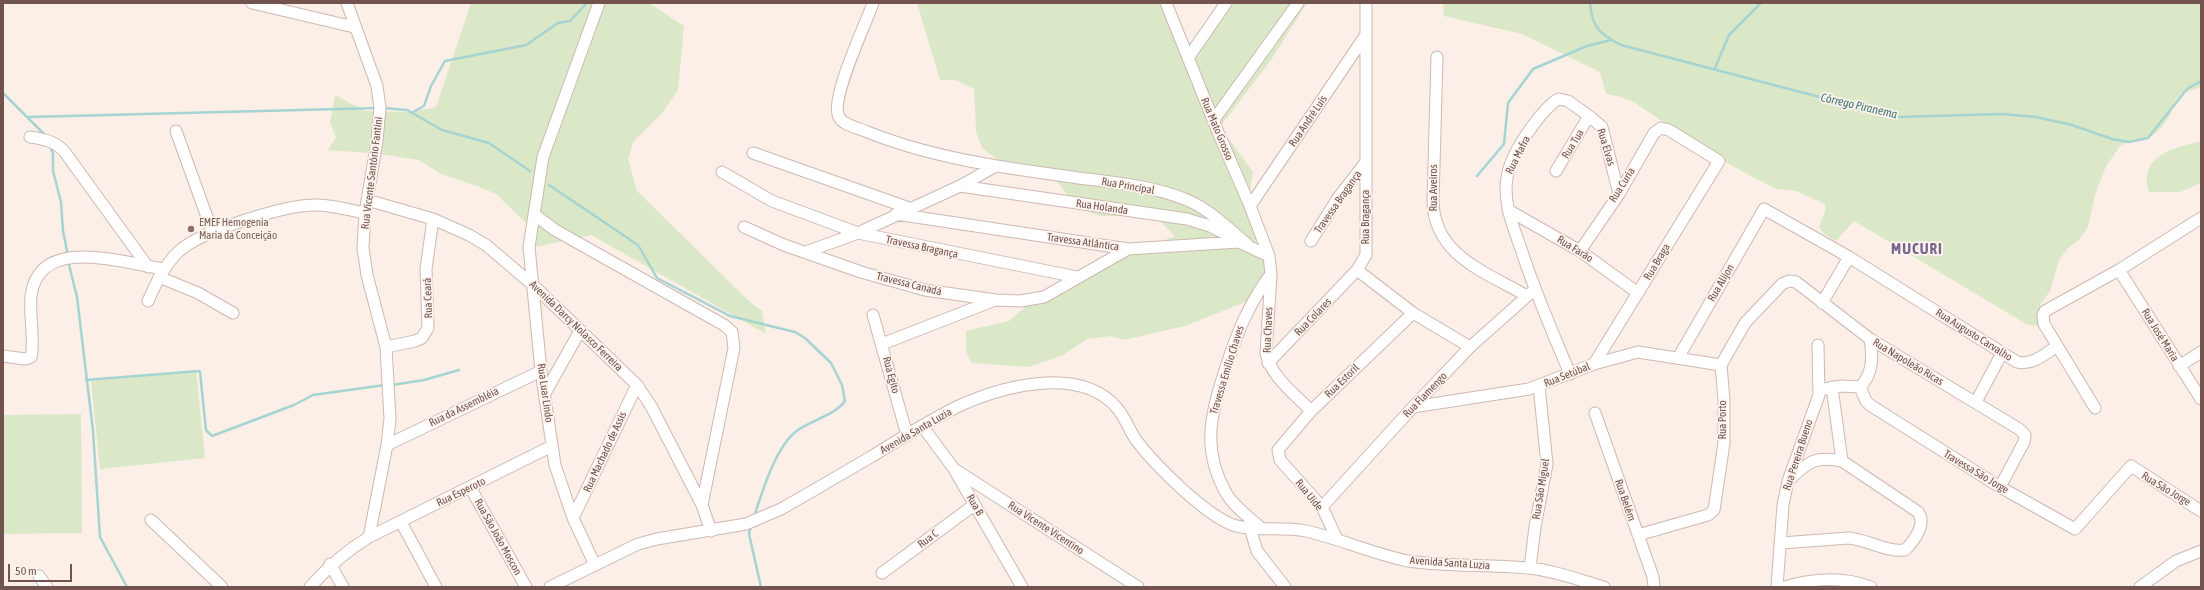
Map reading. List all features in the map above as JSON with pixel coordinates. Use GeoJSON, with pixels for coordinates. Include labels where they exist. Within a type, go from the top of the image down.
{"type":"FeatureCollection","features":[{"type":"Feature","properties":{"kind":"street"},"geometry":{"type":"LineString","coordinates":[[252,3],[354,27]]}},
{"type":"Feature","properties":{"kind":"street","name":"Rua Vicente Santório Fantini"},"geometry":{"type":"LineString","coordinates":[[347,3],[354,27],[377,86],[380,103],[377,141],[365,213],[364,263],[386,348],[390,419],[387,445],[369,537]]}},
{"type":"Feature","properties":{"kind":"street","name":"Rua Luar Lindo"},"geometry":{"type":"LineString","coordinates":[[594,565],[560,484],[552,446],[541,371],[529,236],[535,215],[543,157],[599,3]]}},
{"type":"Feature","properties":{"kind":"street","name":"Rua Principal"},"geometry":{"type":"LineString","coordinates":[[874,3],[841,83],[837,111],[842,121],[875,135],[944,155],[994,167],[1120,184],[1174,196],[1200,207],[1243,243]]}},
{"type":"Feature","properties":{"kind":"street","name":"Rua Mato Grosso"},"geometry":{"type":"LineString","coordinates":[[1166,3],[1213,121],[1250,206],[1269,256]]}},
{"type":"Feature","properties":{"kind":"street"},"geometry":{"type":"LineString","coordinates":[[1188,58],[1226,3]]}},
{"type":"Feature","properties":{"kind":"street"},"geometry":{"type":"LineString","coordinates":[[1213,121],[1298,3]]}},
{"type":"Feature","properties":{"kind":"street","name":"Rua Bragança"},"geometry":{"type":"LineString","coordinates":[[1357,270],[1364,260],[1366,245],[1366,3]]}},
{"type":"Feature","properties":{"kind":"street","name":"Rua André Luís"},"geometry":{"type":"LineString","coordinates":[[1250,206],[1365,36]]}},
{"type":"Feature","properties":{"kind":"street","name":"Rua Aveiros"},"geometry":{"type":"LineString","coordinates":[[1437,57],[1433,201],[1435,222],[1438,231],[1452,249],[1465,260],[1531,293]]}},
{"type":"Feature","properties":{"kind":"street","name":"Rua Mafra"},"geometry":{"type":"LineString","coordinates":[[1531,293],[1508,210],[1506,192],[1510,167],[1525,138],[1550,105],[1559,99]]}},
{"type":"Feature","properties":{"kind":"street","name":"Rua Elvas"},"geometry":{"type":"LineString","coordinates":[[1559,99],[1568,101],[1590,116],[1602,127],[1619,194]]}},
{"type":"Feature","properties":{"kind":"street","name":"Rua Tua"},"geometry":{"type":"LineString","coordinates":[[1556,172],[1590,116]]}},
{"type":"Feature","properties":{"kind":"street","name":"Rua Curia"},"geometry":{"type":"LineString","coordinates":[[1580,251],[1619,194],[1654,132],[1661,128],[1668,130],[1719,161]]}},
{"type":"Feature","properties":{"kind":"street"},"geometry":{"type":"LineString","coordinates":[[176,131],[212,231]]}},
{"type":"Feature","properties":{"kind":"street"},"geometry":{"type":"LineString","coordinates":[[30,137],[50,141],[57,144],[64,151],[148,267]]}},
{"type":"Feature","properties":{"kind":"street"},"geometry":{"type":"LineString","coordinates":[[753,153],[909,208]]}},
{"type":"Feature","properties":{"kind":"street","name":"Rua Braga"},"geometry":{"type":"LineString","coordinates":[[1594,364],[1719,161]]}},
{"type":"Feature","properties":{"kind":"street","name":"Travessa Bragança"},"geometry":{"type":"LineString","coordinates":[[1311,241],[1338,198],[1365,163]]}},
{"type":"Feature","properties":{"kind":"street"},"geometry":{"type":"LineString","coordinates":[[806,252],[858,233],[909,208],[960,186],[994,167]]}},
{"type":"Feature","properties":{"kind":"street","name":"Travessa Bragança"},"geometry":{"type":"LineString","coordinates":[[722,172],[772,201],[858,233],[1077,277]]}},
{"type":"Feature","properties":{"kind":"street","name":"Rua Holanda"},"geometry":{"type":"LineString","coordinates":[[960,186],[1187,219],[1225,233],[1243,243]]}},
{"type":"Feature","properties":{"kind":"street","name":"Avenida Darcy Nolasco Ferreira"},"geometry":{"type":"LineString","coordinates":[[367,200],[433,219],[469,235],[486,245],[533,285],[637,385],[652,406],[702,506],[711,531]]}},
{"type":"Feature","properties":{"kind":"street"},"geometry":{"type":"LineString","coordinates":[[148,301],[161,273],[180,250],[212,231],[303,206],[325,206],[365,213]]}},
{"type":"Feature","properties":{"kind":"street","name":"Rua Augusto Carvalho"},"geometry":{"type":"LineString","coordinates":[[1764,209],[1849,257],[2017,362],[2024,364],[2057,346]]}},
{"type":"Feature","properties":{"kind":"street","name":"Rua Alijon"},"geometry":{"type":"LineString","coordinates":[[1678,358],[1764,209]]}},
{"type":"Feature","properties":{"kind":"street","name":"Rua Farão"},"geometry":{"type":"LineString","coordinates":[[1508,210],[1580,251],[1638,293]]}},
{"type":"Feature","properties":{"kind":"street","name":"Travessa Atlântica"},"geometry":{"type":"LineString","coordinates":[[896,214],[1128,249],[1243,243]]}},
{"type":"Feature","properties":{"kind":"street"},"geometry":{"type":"LineString","coordinates":[[535,215],[555,230],[724,325],[732,332],[734,348],[702,506]]}},
{"type":"Feature","properties":{"kind":"street","name":"Rua Ceará"},"geometry":{"type":"LineString","coordinates":[[386,348],[415,342],[422,338],[428,328],[426,269],[433,219]]}},
{"type":"Feature","properties":{"kind":"street"},"geometry":{"type":"LineString","coordinates":[[2095,408],[2042,320],[2045,311],[2119,270],[2201,219]]}},
{"type":"Feature","properties":{"kind":"street","name":"Travessa Canadá"},"geometry":{"type":"LineString","coordinates":[[744,227],[777,242],[861,272],[925,290],[996,300],[1020,301],[1044,297],[1077,277]]}},
{"type":"Feature","properties":{"kind":"street"},"geometry":{"type":"LineString","coordinates":[[1243,243],[1269,256]]}},
{"type":"Feature","properties":{"kind":"street"},"geometry":{"type":"LineString","coordinates":[[1077,277],[1128,249]]}},
{"type":"Feature","properties":{"kind":"street","name":"Rua Chaves"},"geometry":{"type":"LineString","coordinates":[[1269,256],[1270,274],[1266,353],[1268,363],[1274,372],[1312,411]]}},
{"type":"Feature","properties":{"kind":"street"},"geometry":{"type":"LineString","coordinates":[[3,356],[25,359],[31,357],[31,295],[37,276],[42,269],[50,264],[71,257],[88,257],[148,267],[233,313]]}},
{"type":"Feature","properties":{"kind":"street"},"geometry":{"type":"LineString","coordinates":[[1822,302],[1849,257]]}},
{"type":"Feature","properties":{"kind":"street"},"geometry":{"type":"LineString","coordinates":[[1357,270],[1413,313],[1470,347]]}},
{"type":"Feature","properties":{"kind":"street","name":"Rua Colares"},"geometry":{"type":"LineString","coordinates":[[1268,363],[1357,270]]}},
{"type":"Feature","properties":{"kind":"street","name":"Rua José Maria"},"geometry":{"type":"LineString","coordinates":[[2119,270],[2201,399]]}},
{"type":"Feature","properties":{"kind":"street","name":"Travessa Emílio Chaves"},"geometry":{"type":"LineString","coordinates":[[1255,528],[1234,504],[1221,484],[1212,460],[1210,430],[1212,411],[1238,330],[1254,298],[1270,274]]}},
{"type":"Feature","properties":{"kind":"street","name":"Rua Napoleão Ricas"},"geometry":{"type":"LineString","coordinates":[[1721,366],[1745,323],[1782,284],[1789,281],[1796,282],[1870,340],[1976,402],[2025,434],[2024,442],[2000,487]]}},
{"type":"Feature","properties":{"kind":"street"},"geometry":{"type":"LineString","coordinates":[[1531,293],[1570,374]]}},
{"type":"Feature","properties":{"kind":"street","name":"Rua Flamengo"},"geometry":{"type":"LineString","coordinates":[[1322,507],[1470,347],[1531,293]]}},
{"type":"Feature","properties":{"kind":"street"},"geometry":{"type":"LineString","coordinates":[[882,344],[996,300]]}},
{"type":"Feature","properties":{"kind":"street","name":"Rua Estoril"},"geometry":{"type":"LineString","coordinates":[[1277,454],[1279,447],[1312,411],[1413,313]]}},
{"type":"Feature","properties":{"kind":"street","name":"Rua Egito"},"geometry":{"type":"LineString","coordinates":[[874,314],[907,435]]}},
{"type":"Feature","properties":{"kind":"street"},"geometry":{"type":"LineString","coordinates":[[545,393],[580,331]]}},
{"type":"Feature","properties":{"kind":"street"},"geometry":{"type":"LineString","coordinates":[[1819,395],[1824,389],[1832,387],[1860,387],[1870,371],[1872,351],[1870,340]]}},
{"type":"Feature","properties":{"kind":"street","name":"Rua Pereira Bueno"},"geometry":{"type":"LineString","coordinates":[[1777,587],[1783,505],[1788,480],[1819,395],[1818,345]]}},
{"type":"Feature","properties":{"kind":"street","name":"Rua Setúbal"},"geometry":{"type":"LineString","coordinates":[[1413,407],[1539,386],[1594,364],[1638,352],[1721,366]]}},
{"type":"Feature","properties":{"kind":"street"},"geometry":{"type":"LineString","coordinates":[[2179,366],[2201,352]]}},
{"type":"Feature","properties":{"kind":"street"},"geometry":{"type":"LineString","coordinates":[[1976,402],[2002,353]]}},
{"type":"Feature","properties":{"kind":"street","name":"Rua Porto"},"geometry":{"type":"LineString","coordinates":[[1638,535],[1708,515],[1714,510],[1724,442],[1724,400],[1721,366]]}},
{"type":"Feature","properties":{"kind":"street","name":"Rua da Assembléia"},"geometry":{"type":"LineString","coordinates":[[387,445],[522,378],[541,371]]}},
{"type":"Feature","properties":{"kind":"street","name":"Avenida Santa Luzia"},"geometry":{"type":"LineString","coordinates":[[550,587],[638,544],[752,523],[781,509],[963,404],[1012,388],[1060,383],[1086,386],[1100,393],[1117,407],[1146,452],[1176,483],[1220,518],[1232,524],[1255,528],[1288,528],[1337,539],[1366,550],[1410,561],[1464,566],[1530,568],[1604,587]]}},
{"type":"Feature","properties":{"kind":"street","name":"Rua Machado de Assis"},"geometry":{"type":"LineString","coordinates":[[573,518],[637,385]]}},
{"type":"Feature","properties":{"kind":"street","name":"Rua São Miguel"},"geometry":{"type":"LineString","coordinates":[[1530,568],[1535,527],[1547,464],[1539,386]]}},
{"type":"Feature","properties":{"kind":"street"},"geometry":{"type":"LineString","coordinates":[[1832,387],[1842,461]]}},
{"type":"Feature","properties":{"kind":"street","name":"Travessa São Jorge"},"geometry":{"type":"LineString","coordinates":[[1860,387],[1866,401],[1870,405],[2000,487],[2075,529],[2131,466]]}},
{"type":"Feature","properties":{"kind":"street","name":"Rua Belém"},"geometry":{"type":"LineString","coordinates":[[1595,413],[1653,577],[1654,587]]}},
{"type":"Feature","properties":{"kind":"street","name":"Rua B"},"geometry":{"type":"LineString","coordinates":[[923,427],[954,469],[1022,587]]}},
{"type":"Feature","properties":{"kind":"street","name":"Rua Esperoto"},"geometry":{"type":"LineString","coordinates":[[369,537],[552,446]]}},
{"type":"Feature","properties":{"kind":"street","name":"Rua Uide"},"geometry":{"type":"LineString","coordinates":[[1277,454],[1280,460],[1322,507],[1337,539]]}},
{"type":"Feature","properties":{"kind":"street"},"geometry":{"type":"LineString","coordinates":[[1781,544],[1849,538],[1859,539],[1897,551],[1905,550],[1910,546],[1922,524],[1922,518],[1918,512],[1842,461],[1817,459],[1802,468],[1788,480]]}},
{"type":"Feature","properties":{"kind":"street","name":"Rua São Jorge"},"geometry":{"type":"LineString","coordinates":[[2131,466],[2201,511]]}},
{"type":"Feature","properties":{"kind":"street","name":"Rua Vicente Vicentino"},"geometry":{"type":"LineString","coordinates":[[954,469],[1138,587]]}},
{"type":"Feature","properties":{"kind":"street","name":"Rua São João Moscon"},"geometry":{"type":"LineString","coordinates":[[470,488],[526,587]]}},
{"type":"Feature","properties":{"kind":"street","name":"Rua C"},"geometry":{"type":"LineString","coordinates":[[882,573],[974,505]]}},
{"type":"Feature","properties":{"kind":"street"},"geometry":{"type":"LineString","coordinates":[[151,520],[222,587]]}},
{"type":"Feature","properties":{"kind":"street"},"geometry":{"type":"LineString","coordinates":[[401,522],[436,587]]}},
{"type":"Feature","properties":{"kind":"street"},"geometry":{"type":"LineString","coordinates":[[1255,528],[1254,544],[1265,562],[1285,587]]}},
{"type":"Feature","properties":{"kind":"street"},"geometry":{"type":"LineString","coordinates":[[310,587],[330,564],[350,548],[369,537]]}},
{"type":"Feature","properties":{"kind":"street"},"geometry":{"type":"LineString","coordinates":[[2140,587],[2176,561],[2201,551]]}},
{"type":"Feature","properties":{"kind":"street"},"geometry":{"type":"LineString","coordinates":[[330,564],[343,587]]}},
{"type":"Feature","properties":{"kind":"street"},"geometry":{"type":"LineString","coordinates":[[39,576],[47,587]]}},
{"type":"Feature","properties":{"kind":"street"},"geometry":{"type":"LineString","coordinates":[[2152,587],[2156,576]]}},
{"type":"Feature","properties":{"kind":"street"},"geometry":{"type":"LineString","coordinates":[[1785,587],[1800,584],[1848,580],[1871,587]]}},
{"type":"Feature","properties":{"kind":"green space"},"geometry":{"type":"Polygon","coordinates":[[[471,3],[649,3],[684,26],[678,90],[663,112],[634,141],[628,158],[637,191],[750,302],[762,311],[766,334],[591,235],[531,248],[531,228],[496,194],[439,173],[419,160],[380,154],[328,150],[336,137],[330,123],[335,95],[365,111],[411,112],[436,107],[471,3]]]}},
{"type":"Feature","properties":{"kind":"green space"},"geometry":{"type":"Polygon","coordinates":[[[917,3],[1163,3],[1194,56],[1225,3],[1307,3],[1271,60],[1220,127],[1253,172],[1250,194],[1257,220],[1258,232],[1257,239],[1253,245],[1265,255],[1267,272],[1253,299],[1185,326],[1124,340],[1111,336],[1087,339],[1063,355],[1029,367],[972,363],[966,351],[966,331],[1009,321],[1027,305],[1085,271],[1175,236],[1161,222],[1145,216],[1100,216],[1076,207],[1056,180],[1010,169],[982,148],[976,131],[974,89],[955,80],[940,80],[917,3]]]}},
{"type":"Feature","properties":{"kind":"green space"},"geometry":{"type":"Polygon","coordinates":[[[1443,3],[2201,3],[2201,87],[2181,94],[2173,104],[2170,115],[2162,127],[2152,136],[2121,145],[2106,166],[2095,195],[2088,227],[2079,240],[2068,248],[2059,260],[2050,291],[2040,305],[2039,326],[2028,325],[1854,221],[1836,241],[1827,236],[1820,227],[1824,216],[1825,204],[1796,191],[1777,189],[1749,175],[1707,152],[1634,102],[1621,97],[1606,94],[1600,72],[1522,34],[1444,16],[1443,3]]]}},
{"type":"Feature","properties":{"kind":"green space"},"geometry":{"type":"Polygon","coordinates":[[[2201,141],[2201,183],[2180,192],[2149,192],[2147,179],[2149,169],[2154,161],[2170,150],[2201,141]]]}},
{"type":"Feature","properties":{"kind":"green space"},"geometry":{"type":"Polygon","coordinates":[[[196,371],[205,458],[100,469],[91,381],[196,371]]]}},
{"type":"Feature","properties":{"kind":"green space"},"geometry":{"type":"Polygon","coordinates":[[[81,414],[82,533],[3,534],[3,415],[81,414]]]}},
{"type":"Feature","properties":{"kind":"waterway"},"geometry":{"type":"LineString","coordinates":[[413,112],[424,106],[431,86],[445,61],[526,45],[558,23],[570,21],[587,3]]}},
{"type":"Feature","properties":{"kind":"waterway","name":"Córrego Piranema"},"geometry":{"type":"LineString","coordinates":[[1590,3],[1593,19],[1598,29],[1621,45],[1896,117],[2002,114],[2036,117],[2072,125],[2112,139],[2129,142],[2148,138],[2187,89],[2201,81]]}},
{"type":"Feature","properties":{"kind":"waterway"},"geometry":{"type":"LineString","coordinates":[[1715,68],[1729,35],[1761,3]]}},
{"type":"Feature","properties":{"kind":"waterway"},"geometry":{"type":"LineString","coordinates":[[1477,176],[1504,144],[1508,103],[1533,69],[1587,46],[1611,40]]}},
{"type":"Feature","properties":{"kind":"waterway"},"geometry":{"type":"LineString","coordinates":[[3,93],[45,135]]}},
{"type":"Feature","properties":{"kind":"waterway"},"geometry":{"type":"LineString","coordinates":[[29,117],[378,108]]}},
{"type":"Feature","properties":{"kind":"waterway"},"geometry":{"type":"LineString","coordinates":[[383,108],[407,110],[442,130],[489,143],[530,171]]}},
{"type":"Feature","properties":{"kind":"waterway"},"geometry":{"type":"LineString","coordinates":[[50,145],[53,154],[53,171],[61,202],[63,231],[68,256]]}},
{"type":"Feature","properties":{"kind":"waterway"},"geometry":{"type":"LineString","coordinates":[[549,185],[638,245],[657,278],[730,316],[795,332],[805,338],[831,363],[842,385],[845,401],[841,406],[829,414],[804,426],[790,437],[783,446],[771,470],[754,517]]}},
{"type":"Feature","properties":{"kind":"waterway"},"geometry":{"type":"LineString","coordinates":[[68,261],[77,297],[93,431],[100,537],[127,587]]}},
{"type":"Feature","properties":{"kind":"waterway"},"geometry":{"type":"LineString","coordinates":[[392,385],[424,380],[459,370]]}},
{"type":"Feature","properties":{"kind":"waterway"},"geometry":{"type":"LineString","coordinates":[[86,380],[199,371],[206,430],[212,436],[294,405],[313,395],[385,385]]}},
{"type":"Feature","properties":{"kind":"waterway"},"geometry":{"type":"LineString","coordinates":[[751,526],[749,534],[761,587]]}},
{"type":"Feature","properties":{"kind":"place","name":"EMEF Hemogenia Maria da Conceição"},"geometry":{"type":"Point","coordinates":[191,229]}},
{"type":"Feature","properties":{"kind":"district","name":"MUCURI"},"geometry":{"type":"Point","coordinates":[1917,249]}}]}
